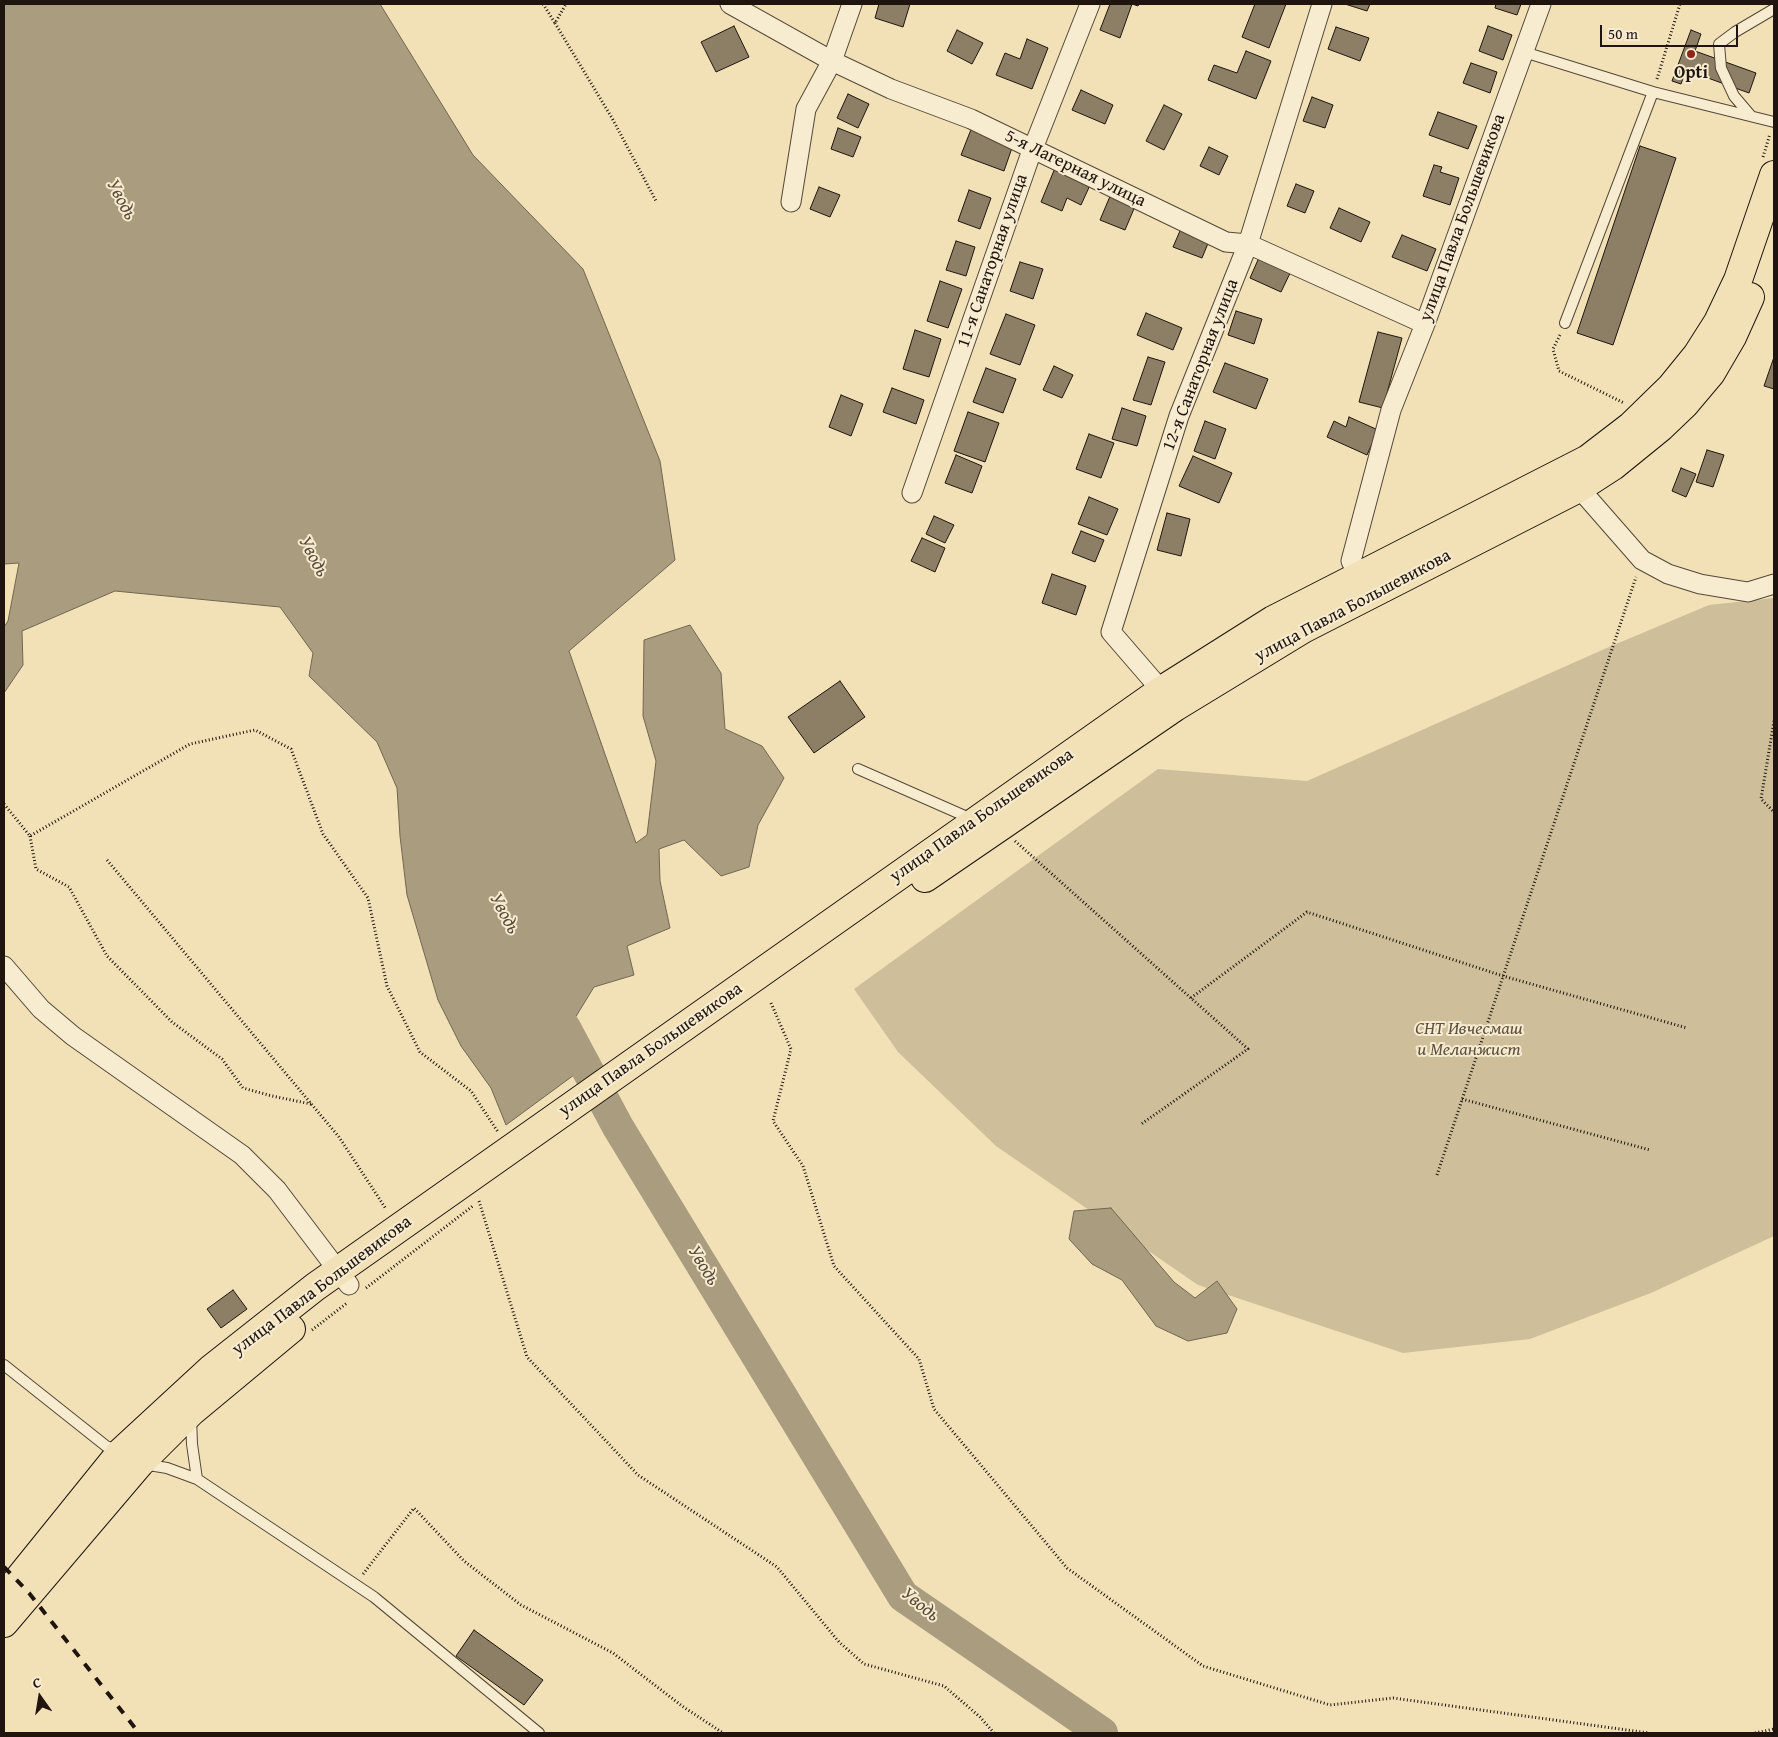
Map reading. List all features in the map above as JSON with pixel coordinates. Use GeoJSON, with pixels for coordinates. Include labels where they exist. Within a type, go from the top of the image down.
{"type":"FeatureCollection","features":[{"type":"Feature","properties":{"kind":"main road","name":"улица Павла Большевикова"},"geometry":{"type":"LineString","coordinates":[[4,1596],[211,1370],[344,1278],[513,1146],[656,1054],[1168,699],[1273,620],[1588,459],[1631,426],[1670,387],[1697,355],[1718,322],[1738,280],[1768,167]]}},
{"type":"Feature","properties":{"kind":"main road","name":"улица Павла Большевикова"},"geometry":{"type":"LineString","coordinates":[[1168,699],[1579,488],[1613,466],[1661,427],[1684,405],[1711,373],[1732,337],[1748,302],[1774,230]]}},
{"type":"Feature","properties":{"kind":"main road","name":"улица Павла Большевикова"},"geometry":{"type":"LineString","coordinates":[[4,1623],[130,1458],[191,1412],[315,1310],[344,1278]]}},
{"type":"Feature","properties":{"kind":"street","name":"5-я Лагерная улица"},"geometry":{"type":"LineString","coordinates":[[730,4],[832,61],[891,89],[971,119],[1226,242],[1248,244],[1425,324]]}},
{"type":"Feature","properties":{"kind":"street"},"geometry":{"type":"LineString","coordinates":[[791,202],[806,109],[832,61],[852,4]]}},
{"type":"Feature","properties":{"kind":"street","name":"11-я Санаторная улица"},"geometry":{"type":"LineString","coordinates":[[912,493],[1033,148],[1090,4]]}},
{"type":"Feature","properties":{"kind":"street","name":"12-я Санаторная улица"},"geometry":{"type":"LineString","coordinates":[[1168,699],[1111,632],[1179,416],[1248,244],[1322,4]]}},
{"type":"Feature","properties":{"kind":"street","name":"улица Павла Большевикова"},"geometry":{"type":"LineString","coordinates":[[1359,576],[1351,561],[1391,410],[1425,324],[1541,4]]}},
{"type":"Feature","properties":{"kind":"street"},"geometry":{"type":"LineString","coordinates":[[1579,488],[1642,560],[1668,574],[1700,584],[1748,592],[1774,584]]}},
{"type":"Feature","properties":{"kind":"street"},"geometry":{"type":"LineString","coordinates":[[4,966],[42,1009],[73,1036],[242,1155],[277,1190],[344,1278]]}},
{"type":"Feature","properties":{"kind":"lane"},"geometry":{"type":"LineString","coordinates":[[1751,116],[1734,96],[1721,68],[1719,44],[1735,32],[1774,9]]}},
{"type":"Feature","properties":{"kind":"lane"},"geometry":{"type":"LineString","coordinates":[[1524,52],[1653,92],[1751,116],[1773,126]]}},
{"type":"Feature","properties":{"kind":"lane"},"geometry":{"type":"LineString","coordinates":[[1565,323],[1653,92]]}},
{"type":"Feature","properties":{"kind":"lane"},"geometry":{"type":"LineString","coordinates":[[858,769],[988,824]]}},
{"type":"Feature","properties":{"kind":"lane"},"geometry":{"type":"LineString","coordinates":[[4,1365],[106,1446],[130,1458],[167,1468],[197,1479],[374,1597],[538,1733]]}},
{"type":"Feature","properties":{"kind":"lane"},"geometry":{"type":"LineString","coordinates":[[191,1412],[192,1444],[197,1479]]}},
{"type":"Feature","properties":{"kind":"path"},"geometry":{"type":"LineString","coordinates":[[543,4],[612,118],[656,201]]}},
{"type":"Feature","properties":{"kind":"path"},"geometry":{"type":"LineString","coordinates":[[555,22],[566,4]]}},
{"type":"Feature","properties":{"kind":"path"},"geometry":{"type":"LineString","coordinates":[[1653,92],[1680,4]]}},
{"type":"Feature","properties":{"kind":"path"},"geometry":{"type":"LineString","coordinates":[[1768,167],[1773,126]]}},
{"type":"Feature","properties":{"kind":"path"},"geometry":{"type":"LineString","coordinates":[[1565,323],[1553,349],[1559,371],[1628,405]]}},
{"type":"Feature","properties":{"kind":"path"},"geometry":{"type":"LineString","coordinates":[[1437,1175],[1642,560]]}},
{"type":"Feature","properties":{"kind":"path"},"geometry":{"type":"LineString","coordinates":[[1774,721],[1760,799],[1774,812]]}},
{"type":"Feature","properties":{"kind":"path"},"geometry":{"type":"LineString","coordinates":[[30,836],[190,744],[254,730],[290,749],[323,834],[368,898],[386,986],[420,1052],[471,1091],[513,1146]]}},
{"type":"Feature","properties":{"kind":"path"},"geometry":{"type":"LineString","coordinates":[[4,804],[30,836],[36,869],[69,887],[107,956],[172,1022],[222,1059],[243,1088],[311,1104]]}},
{"type":"Feature","properties":{"kind":"path"},"geometry":{"type":"LineString","coordinates":[[988,824],[1248,1048],[1140,1124]]}},
{"type":"Feature","properties":{"kind":"path"},"geometry":{"type":"LineString","coordinates":[[107,860],[338,1137],[386,1210]]}},
{"type":"Feature","properties":{"kind":"path"},"geometry":{"type":"LineString","coordinates":[[1191,998],[1307,912],[1503,976],[1687,1028]]}},
{"type":"Feature","properties":{"kind":"path"},"geometry":{"type":"LineString","coordinates":[[771,1003],[791,1049],[773,1120],[803,1166],[834,1266],[919,1359],[934,1409],[1067,1568],[1203,1666],[1330,1705],[1393,1698],[1649,1733]]}},
{"type":"Feature","properties":{"kind":"path"},"geometry":{"type":"LineString","coordinates":[[1462,1100],[1650,1150]]}},
{"type":"Feature","properties":{"kind":"path"},"geometry":{"type":"LineString","coordinates":[[479,1201],[527,1357],[638,1474],[777,1567],[839,1642],[864,1664],[944,1686],[980,1717],[994,1733]]}},
{"type":"Feature","properties":{"kind":"path"},"geometry":{"type":"LineString","coordinates":[[355,1584],[414,1508],[464,1562],[521,1605],[613,1653],[682,1706],[723,1733]]}},
{"type":"Feature","properties":{"kind":"path"},"geometry":{"type":"LineString","coordinates":[[1755,1733],[1774,1729]]}},
{"type":"Feature","properties":{"kind":"green space","name":"СНТ Ивчесмаш и Меланжист"},"geometry":{"type":"Polygon","coordinates":[[[1774,598],[1774,1236],[1651,1293],[1530,1339],[1403,1353],[1198,1285],[996,1146],[898,1052],[854,989],[1158,769],[1307,781],[1609,647],[1709,605],[1774,598]]]}},
{"type":"Feature","properties":{"kind":"water"},"geometry":{"type":"Polygon","coordinates":[[[4,4],[380,4],[473,155],[583,269],[660,461],[675,560],[569,651],[636,843],[647,835],[656,761],[643,716],[644,640],[690,625],[721,673],[725,729],[762,746],[784,778],[758,825],[749,867],[721,876],[684,840],[659,849],[660,881],[670,928],[627,946],[634,975],[594,987],[575,1018],[593,1061],[506,1125],[491,1088],[461,1046],[438,1000],[407,895],[397,788],[377,742],[309,676],[313,653],[280,607],[115,591],[22,631],[23,665],[4,693],[4,627],[8,621],[19,563],[4,564],[4,4]]]}},
{"type":"Feature","properties":{"kind":"water"},"geometry":{"type":"Polygon","coordinates":[[[1111,1208],[1174,1282],[1195,1298],[1217,1281],[1237,1309],[1227,1333],[1188,1341],[1156,1326],[1122,1280],[1092,1264],[1069,1239],[1074,1211],[1111,1208]]]}},
{"type":"Feature","properties":{"kind":"building"},"geometry":{"type":"Polygon","coordinates":[[[879,4],[910,4],[903,27],[875,18],[879,4]]]}},
{"type":"Feature","properties":{"kind":"building"},"geometry":{"type":"Polygon","coordinates":[[[1110,4],[1132,4],[1120,38],[1100,30],[1110,4]]]}},
{"type":"Feature","properties":{"kind":"building"},"geometry":{"type":"Polygon","coordinates":[[[1255,4],[1286,4],[1269,48],[1242,37],[1255,4]]]}},
{"type":"Feature","properties":{"kind":"building"},"geometry":{"type":"Polygon","coordinates":[[[1345,4],[1370,4],[1367,11],[1345,4]]]}},
{"type":"Feature","properties":{"kind":"building"},"geometry":{"type":"Polygon","coordinates":[[[1496,4],[1521,4],[1517,15],[1495,8],[1496,4]]]}},
{"type":"Feature","properties":{"kind":"building"},"geometry":{"type":"Polygon","coordinates":[[[734,26],[749,57],[716,72],[701,42],[734,26]]]}},
{"type":"Feature","properties":{"kind":"building"},"geometry":{"type":"Polygon","coordinates":[[[1488,26],[1512,35],[1503,60],[1479,51],[1488,26]]]}},
{"type":"Feature","properties":{"kind":"building"},"geometry":{"type":"Polygon","coordinates":[[[1336,27],[1369,38],[1360,61],[1328,49],[1336,27]]]}},
{"type":"Feature","properties":{"kind":"building"},"geometry":{"type":"Polygon","coordinates":[[[957,30],[983,43],[972,64],[947,51],[957,30]]]}},
{"type":"Feature","properties":{"kind":"building"},"geometry":{"type":"Polygon","coordinates":[[[1691,30],[1701,34],[1695,51],[1756,73],[1749,93],[1686,70],[1681,84],[1672,81],[1691,30]]]}},
{"type":"Feature","properties":{"kind":"building"},"geometry":{"type":"Polygon","coordinates":[[[1027,39],[1048,48],[1032,89],[996,75],[1005,53],[1020,59],[1027,39]]]}},
{"type":"Feature","properties":{"kind":"building"},"geometry":{"type":"Polygon","coordinates":[[[1246,51],[1271,61],[1256,99],[1208,80],[1214,65],[1237,73],[1246,51]]]}},
{"type":"Feature","properties":{"kind":"building"},"geometry":{"type":"Polygon","coordinates":[[[1471,63],[1497,72],[1490,93],[1463,83],[1471,63]]]}},
{"type":"Feature","properties":{"kind":"building"},"geometry":{"type":"Polygon","coordinates":[[[1081,90],[1113,105],[1105,124],[1072,110],[1081,90]]]}},
{"type":"Feature","properties":{"kind":"building"},"geometry":{"type":"Polygon","coordinates":[[[848,94],[869,104],[858,128],[837,118],[848,94]]]}},
{"type":"Feature","properties":{"kind":"building"},"geometry":{"type":"Polygon","coordinates":[[[1312,97],[1333,105],[1325,128],[1303,121],[1312,97]]]}},
{"type":"Feature","properties":{"kind":"building"},"geometry":{"type":"Polygon","coordinates":[[[1164,105],[1182,114],[1164,150],[1146,141],[1164,105]]]}},
{"type":"Feature","properties":{"kind":"building"},"geometry":{"type":"Polygon","coordinates":[[[1438,112],[1477,126],[1468,149],[1429,135],[1438,112]]]}},
{"type":"Feature","properties":{"kind":"building"},"geometry":{"type":"Polygon","coordinates":[[[972,127],[1014,142],[1004,171],[961,155],[972,127]]]}},
{"type":"Feature","properties":{"kind":"building"},"geometry":{"type":"Polygon","coordinates":[[[838,128],[861,137],[853,157],[831,149],[838,128]]]}},
{"type":"Feature","properties":{"kind":"building"},"geometry":{"type":"Polygon","coordinates":[[[1640,146],[1676,158],[1613,345],[1577,333],[1640,146]]]}},
{"type":"Feature","properties":{"kind":"building"},"geometry":{"type":"Polygon","coordinates":[[[1209,147],[1228,156],[1219,175],[1200,166],[1209,147]]]}},
{"type":"Feature","properties":{"kind":"building"},"geometry":{"type":"Polygon","coordinates":[[[1434,165],[1442,167],[1440,172],[1459,178],[1450,205],[1423,196],[1434,165]]]}},
{"type":"Feature","properties":{"kind":"building"},"geometry":{"type":"Polygon","coordinates":[[[1055,168],[1091,183],[1081,205],[1067,198],[1062,211],[1041,202],[1055,168]]]}},
{"type":"Feature","properties":{"kind":"building"},"geometry":{"type":"Polygon","coordinates":[[[1296,184],[1314,191],[1305,213],[1287,206],[1296,184]]]}},
{"type":"Feature","properties":{"kind":"building"},"geometry":{"type":"Polygon","coordinates":[[[819,187],[840,195],[830,217],[810,209],[819,187]]]}},
{"type":"Feature","properties":{"kind":"building"},"geometry":{"type":"Polygon","coordinates":[[[969,190],[991,198],[980,229],[958,221],[969,190]]]}},
{"type":"Feature","properties":{"kind":"building"},"geometry":{"type":"Polygon","coordinates":[[[1111,194],[1136,204],[1125,230],[1100,220],[1111,194]]]}},
{"type":"Feature","properties":{"kind":"building"},"geometry":{"type":"Polygon","coordinates":[[[1339,208],[1370,222],[1361,242],[1330,228],[1339,208]]]}},
{"type":"Feature","properties":{"kind":"building"},"geometry":{"type":"Polygon","coordinates":[[[1183,224],[1211,236],[1202,258],[1173,247],[1183,224]]]}},
{"type":"Feature","properties":{"kind":"building"},"geometry":{"type":"Polygon","coordinates":[[[1402,235],[1436,249],[1427,271],[1392,257],[1402,235]]]}},
{"type":"Feature","properties":{"kind":"building"},"geometry":{"type":"Polygon","coordinates":[[[956,241],[975,247],[966,276],[946,270],[956,241]]]}},
{"type":"Feature","properties":{"kind":"building"},"geometry":{"type":"Polygon","coordinates":[[[1261,253],[1293,267],[1281,292],[1250,278],[1261,253]]]}},
{"type":"Feature","properties":{"kind":"building"},"geometry":{"type":"Polygon","coordinates":[[[1020,262],[1043,269],[1033,299],[1010,291],[1020,262]]]}},
{"type":"Feature","properties":{"kind":"building"},"geometry":{"type":"Polygon","coordinates":[[[940,281],[962,289],[948,328],[927,321],[940,281]]]}},
{"type":"Feature","properties":{"kind":"building"},"geometry":{"type":"Polygon","coordinates":[[[1236,311],[1262,319],[1254,344],[1228,335],[1236,311]]]}},
{"type":"Feature","properties":{"kind":"building"},"geometry":{"type":"Polygon","coordinates":[[[1146,313],[1182,328],[1173,350],[1137,335],[1146,313]]]}},
{"type":"Feature","properties":{"kind":"building"},"geometry":{"type":"Polygon","coordinates":[[[1006,314],[1035,325],[1020,365],[990,354],[1006,314]]]}},
{"type":"Feature","properties":{"kind":"building"},"geometry":{"type":"Polygon","coordinates":[[[915,330],[941,339],[929,377],[903,369],[915,330]]]}},
{"type":"Feature","properties":{"kind":"building"},"geometry":{"type":"Polygon","coordinates":[[[1378,332],[1402,338],[1383,408],[1359,402],[1378,332]]]}},
{"type":"Feature","properties":{"kind":"building"},"geometry":{"type":"Polygon","coordinates":[[[1148,357],[1165,362],[1151,405],[1133,400],[1148,357]]]}},
{"type":"Feature","properties":{"kind":"building"},"geometry":{"type":"Polygon","coordinates":[[[1774,357],[1774,389],[1764,386],[1774,357]]]}},
{"type":"Feature","properties":{"kind":"building"},"geometry":{"type":"Polygon","coordinates":[[[1225,363],[1268,379],[1256,409],[1213,392],[1225,363]]]}},
{"type":"Feature","properties":{"kind":"building"},"geometry":{"type":"Polygon","coordinates":[[[1054,366],[1073,375],[1062,398],[1043,390],[1054,366]]]}},
{"type":"Feature","properties":{"kind":"building"},"geometry":{"type":"Polygon","coordinates":[[[986,368],[1016,379],[1003,413],[973,402],[986,368]]]}},
{"type":"Feature","properties":{"kind":"building"},"geometry":{"type":"Polygon","coordinates":[[[892,388],[924,400],[916,424],[883,412],[892,388]]]}},
{"type":"Feature","properties":{"kind":"building"},"geometry":{"type":"Polygon","coordinates":[[[841,395],[863,404],[851,436],[829,427],[841,395]]]}},
{"type":"Feature","properties":{"kind":"building"},"geometry":{"type":"Polygon","coordinates":[[[1122,408],[1146,416],[1137,446],[1112,439],[1122,408]]]}},
{"type":"Feature","properties":{"kind":"building"},"geometry":{"type":"Polygon","coordinates":[[[968,412],[999,423],[985,462],[954,451],[968,412]]]}},
{"type":"Feature","properties":{"kind":"building"},"geometry":{"type":"Polygon","coordinates":[[[1349,417],[1378,430],[1367,455],[1327,437],[1334,421],[1346,427],[1349,417]]]}},
{"type":"Feature","properties":{"kind":"building"},"geometry":{"type":"Polygon","coordinates":[[[1205,421],[1226,429],[1215,459],[1194,451],[1205,421]]]}},
{"type":"Feature","properties":{"kind":"building"},"geometry":{"type":"Polygon","coordinates":[[[1089,434],[1114,443],[1101,478],[1076,469],[1089,434]]]}},
{"type":"Feature","properties":{"kind":"building"},"geometry":{"type":"Polygon","coordinates":[[[1707,450],[1724,455],[1713,487],[1696,482],[1707,450]]]}},
{"type":"Feature","properties":{"kind":"building"},"geometry":{"type":"Polygon","coordinates":[[[956,455],[982,466],[972,493],[945,483],[956,455]]]}},
{"type":"Feature","properties":{"kind":"building"},"geometry":{"type":"Polygon","coordinates":[[[1193,456],[1232,473],[1219,503],[1179,486],[1193,456]]]}},
{"type":"Feature","properties":{"kind":"building"},"geometry":{"type":"Polygon","coordinates":[[[1681,468],[1696,474],[1686,497],[1672,491],[1681,468]]]}},
{"type":"Feature","properties":{"kind":"building"},"geometry":{"type":"Polygon","coordinates":[[[1089,497],[1118,509],[1107,535],[1078,524],[1089,497]]]}},
{"type":"Feature","properties":{"kind":"building"},"geometry":{"type":"Polygon","coordinates":[[[1167,513],[1190,519],[1181,556],[1157,550],[1167,513]]]}},
{"type":"Feature","properties":{"kind":"building"},"geometry":{"type":"Polygon","coordinates":[[[934,516],[954,525],[945,543],[926,534],[934,516]]]}},
{"type":"Feature","properties":{"kind":"building"},"geometry":{"type":"Polygon","coordinates":[[[1081,531],[1104,540],[1095,562],[1072,553],[1081,531]]]}},
{"type":"Feature","properties":{"kind":"building"},"geometry":{"type":"Polygon","coordinates":[[[922,538],[945,548],[935,572],[911,561],[922,538]]]}},
{"type":"Feature","properties":{"kind":"building"},"geometry":{"type":"Polygon","coordinates":[[[1052,574],[1086,586],[1076,615],[1042,603],[1052,574]]]}},
{"type":"Feature","properties":{"kind":"building"},"geometry":{"type":"Polygon","coordinates":[[[840,681],[865,717],[814,753],[788,717],[840,681]]]}},
{"type":"Feature","properties":{"kind":"building"},"geometry":{"type":"Polygon","coordinates":[[[233,1290],[247,1309],[221,1328],[207,1309],[233,1290]]]}},
{"type":"Feature","properties":{"kind":"building"},"geometry":{"type":"Polygon","coordinates":[[[474,1630],[543,1680],[524,1705],[456,1656],[474,1630]]]}},
{"type":"Feature","properties":{"kind":"waterway","name":"Уводь"},"geometry":{"type":"LineString","coordinates":[[565,1028],[618,1127],[903,1596],[1102,1733]]}},
{"type":"Feature","properties":{"kind":"railway"},"geometry":{"type":"LineString","coordinates":[[4,1567],[29,1593],[139,1733]]}},
{"type":"Feature","properties":{"kind":"place","name":"Opti"},"geometry":{"type":"Point","coordinates":[1691,54]}}]}
